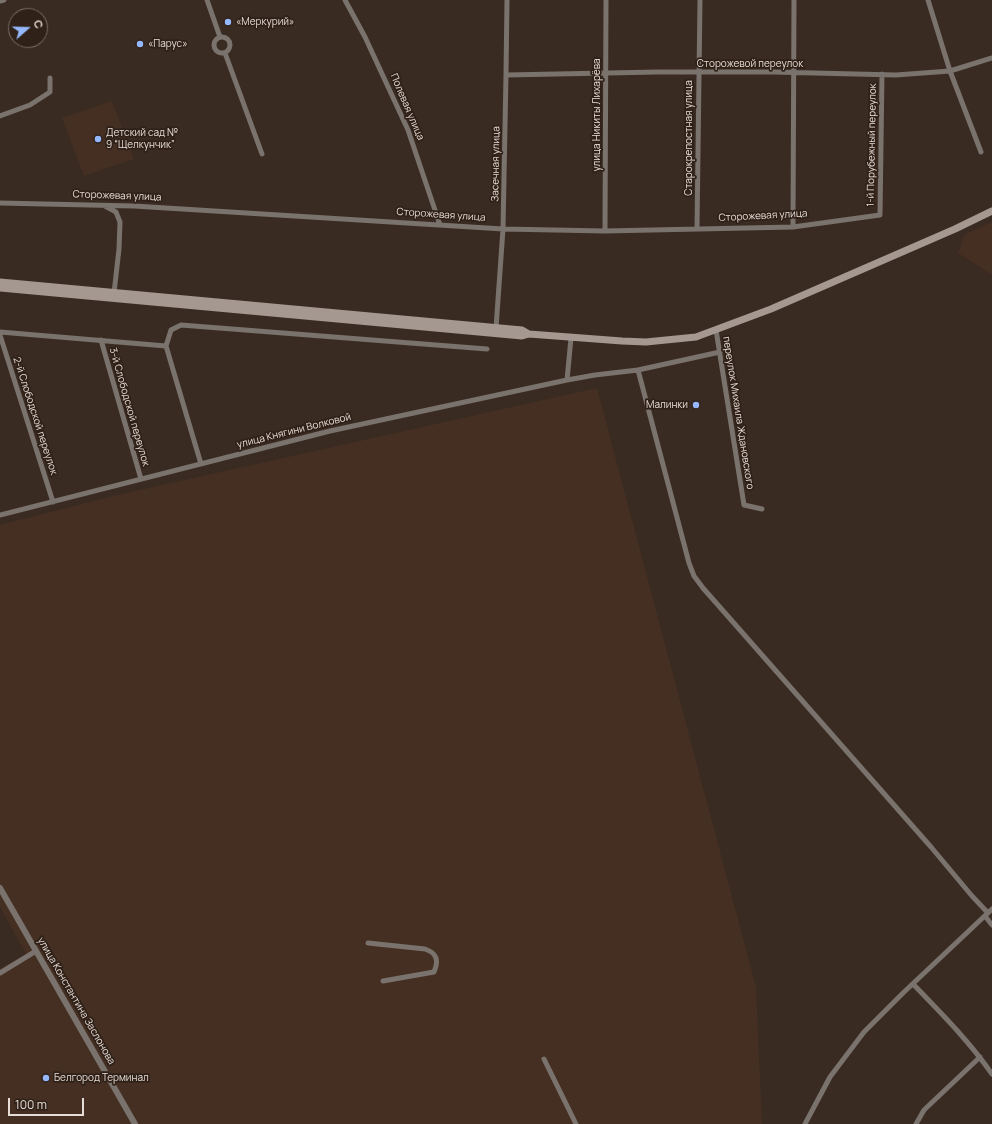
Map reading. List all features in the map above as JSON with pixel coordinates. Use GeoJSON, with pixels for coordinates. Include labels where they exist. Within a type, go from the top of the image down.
{"type":"FeatureCollection","features":[{"type":"Feature","properties":{"kind":"main road"},"geometry":{"type":"LineString","coordinates":[[0,288],[522,336],[529,334],[646,342],[696,337],[716,330],[771,309],[955,229],[992,211]]}},
{"type":"Feature","properties":{"kind":"main road"},"geometry":{"type":"LineString","coordinates":[[0,282],[522,330],[529,334]]}},
{"type":"Feature","properties":{"kind":"street"},"geometry":{"type":"LineString","coordinates":[[0,1],[4,0]]}},
{"type":"Feature","properties":{"kind":"street"},"geometry":{"type":"LineString","coordinates":[[207,0],[220,37]]}},
{"type":"Feature","properties":{"kind":"street","name":"Полевая улица"},"geometry":{"type":"LineString","coordinates":[[345,0],[366,37],[408,130],[440,225]]}},
{"type":"Feature","properties":{"kind":"street","name":"Засечная улица"},"geometry":{"type":"LineString","coordinates":[[496,328],[503,229],[507,0]]}},
{"type":"Feature","properties":{"kind":"street","name":"улица Никиты Лихарёва"},"geometry":{"type":"LineString","coordinates":[[605,231],[606,0]]}},
{"type":"Feature","properties":{"kind":"street","name":"Старокрепостная улица"},"geometry":{"type":"LineString","coordinates":[[698,229],[700,0]]}},
{"type":"Feature","properties":{"kind":"street"},"geometry":{"type":"LineString","coordinates":[[792,227],[794,0]]}},
{"type":"Feature","properties":{"kind":"street"},"geometry":{"type":"LineString","coordinates":[[928,0],[950,71],[981,152]]}},
{"type":"Feature","properties":{"kind":"street"},"geometry":{"type":"LineString","coordinates":[[220,37],[225,37],[230,43],[230,48],[225,53],[220,54],[214,48],[215,40],[220,37]]}},
{"type":"Feature","properties":{"kind":"street"},"geometry":{"type":"LineString","coordinates":[[225,53],[262,154]]}},
{"type":"Feature","properties":{"kind":"street","name":"Сторожевой переулок"},"geometry":{"type":"LineString","coordinates":[[506,75],[606,72],[896,75],[950,71],[992,58]]}},
{"type":"Feature","properties":{"kind":"street","name":"1-й Порубежный переулок"},"geometry":{"type":"LineString","coordinates":[[880,215],[882,74]]}},
{"type":"Feature","properties":{"kind":"street"},"geometry":{"type":"LineString","coordinates":[[0,116],[30,105],[50,92],[50,78]]}},
{"type":"Feature","properties":{"kind":"street","name":"Сторожевая улица"},"geometry":{"type":"LineString","coordinates":[[0,204],[134,206],[503,229],[605,231],[792,227],[880,215]]}},
{"type":"Feature","properties":{"kind":"street"},"geometry":{"type":"LineString","coordinates":[[103,205],[116,212],[120,222],[119,249],[114,293]]}},
{"type":"Feature","properties":{"kind":"street"},"geometry":{"type":"LineString","coordinates":[[201,464],[166,346],[171,330],[181,324],[487,349]]}},
{"type":"Feature","properties":{"kind":"street","name":"переулок Михаила Ждановского"},"geometry":{"type":"LineString","coordinates":[[716,330],[744,505],[762,509]]}},
{"type":"Feature","properties":{"kind":"street"},"geometry":{"type":"LineString","coordinates":[[0,333],[166,346]]}},
{"type":"Feature","properties":{"kind":"street","name":"2-й Слободской переулок"},"geometry":{"type":"LineString","coordinates":[[0,333],[53,502]]}},
{"type":"Feature","properties":{"kind":"street"},"geometry":{"type":"LineString","coordinates":[[567,380],[571,338]]}},
{"type":"Feature","properties":{"kind":"street","name":"3-й Слободской переулок"},"geometry":{"type":"LineString","coordinates":[[101,340],[141,479]]}},
{"type":"Feature","properties":{"kind":"street","name":"улица Княгини Волковой"},"geometry":{"type":"LineString","coordinates":[[0,515],[330,431],[567,380],[638,370],[720,352]]}},
{"type":"Feature","properties":{"kind":"street"},"geometry":{"type":"LineString","coordinates":[[638,370],[687,556],[694,576],[972,896],[990,912],[992,925]]}},
{"type":"Feature","properties":{"kind":"street","name":"улица Константина Заслонова"},"geometry":{"type":"LineString","coordinates":[[0,888],[135,1124]]}},
{"type":"Feature","properties":{"kind":"street"},"geometry":{"type":"LineString","coordinates":[[805,1124],[830,1077],[864,1032],[990,912]]}},
{"type":"Feature","properties":{"kind":"street"},"geometry":{"type":"LineString","coordinates":[[368,943],[425,949],[432,951],[436,959],[437,965],[434,972],[383,981]]}},
{"type":"Feature","properties":{"kind":"street"},"geometry":{"type":"LineString","coordinates":[[0,973],[36,952]]}},
{"type":"Feature","properties":{"kind":"street"},"geometry":{"type":"LineString","coordinates":[[913,984],[952,1023],[992,1074]]}},
{"type":"Feature","properties":{"kind":"street"},"geometry":{"type":"LineString","coordinates":[[916,1124],[924,1110],[980,1057]]}},
{"type":"Feature","properties":{"kind":"street"},"geometry":{"type":"LineString","coordinates":[[544,1059],[576,1124]]}},
{"type":"Feature","properties":{"kind":"shaded area","name":"Детский сад № 9 “Щелкунчик”"},"geometry":{"type":"Polygon","coordinates":[[[112,101],[134,159],[84,176],[62,118],[112,101]]]}},
{"type":"Feature","properties":{"kind":"shaded area"},"geometry":{"type":"Polygon","coordinates":[[[992,222],[992,275],[958,253],[965,234],[992,222]]]}},
{"type":"Feature","properties":{"kind":"shaded area"},"geometry":{"type":"Polygon","coordinates":[[[597,388],[756,987],[762,1124],[0,1124],[0,969],[26,954],[0,907],[0,525],[113,496],[597,388]]]}},
{"type":"Feature","properties":{"kind":"place","name":"«Меркурий»"},"geometry":{"type":"Point","coordinates":[228,22]}},
{"type":"Feature","properties":{"kind":"place","name":"«Парус»"},"geometry":{"type":"Point","coordinates":[140,44]}},
{"type":"Feature","properties":{"kind":"place","name":"Детский сад № 9 “Щелкунчик”"},"geometry":{"type":"Point","coordinates":[98,139]}},
{"type":"Feature","properties":{"kind":"place","name":"Малинки"},"geometry":{"type":"Point","coordinates":[696,405]}},
{"type":"Feature","properties":{"kind":"place","name":"Белгород Терминал"},"geometry":{"type":"Point","coordinates":[46,1078]}}]}
